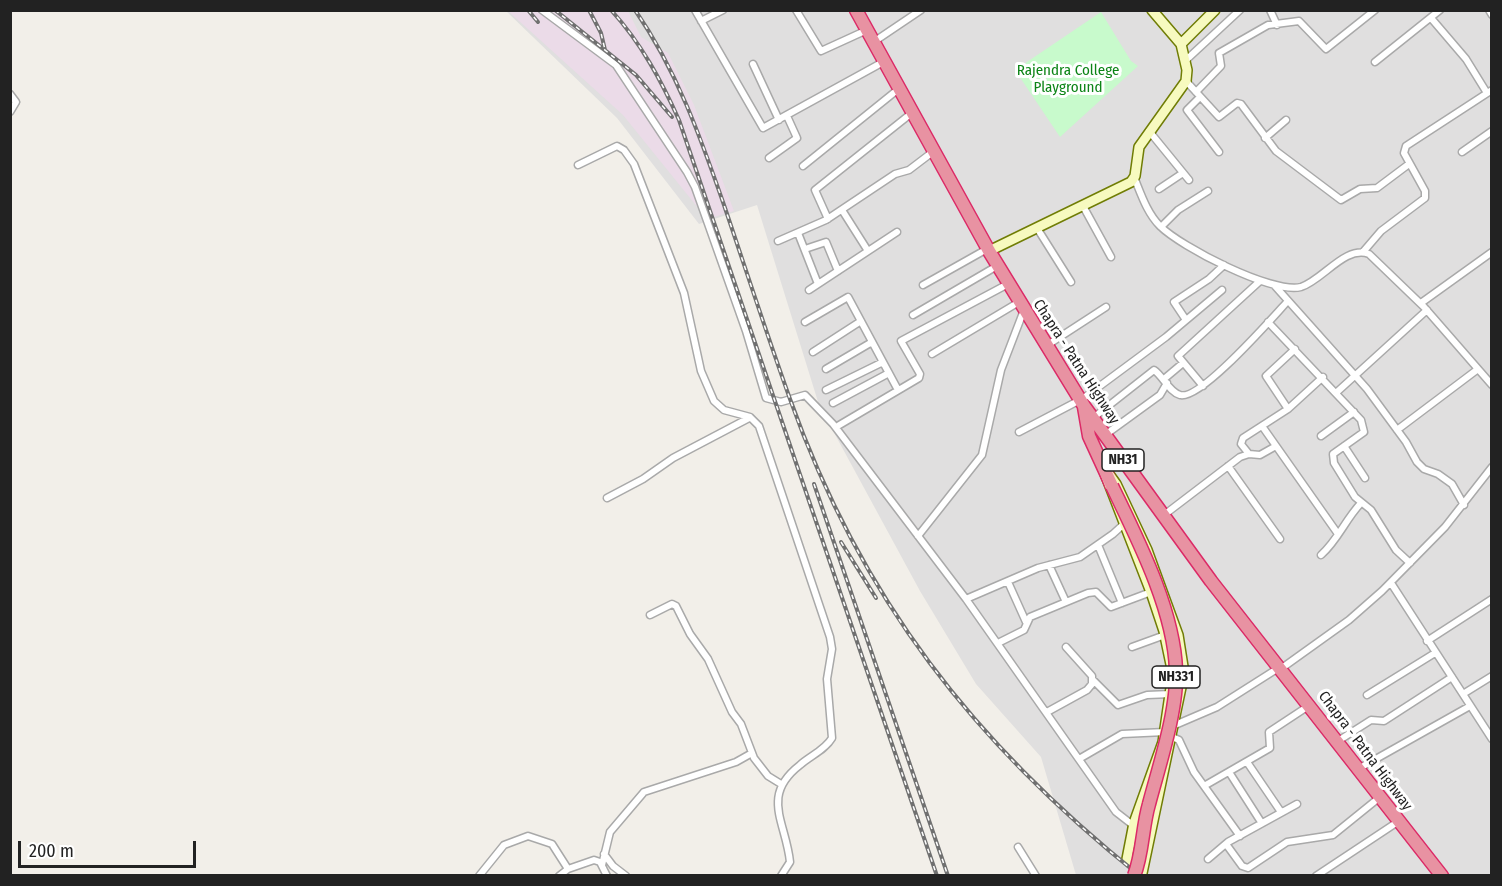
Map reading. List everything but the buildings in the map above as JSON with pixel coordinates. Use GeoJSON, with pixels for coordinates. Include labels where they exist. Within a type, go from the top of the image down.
{"type":"FeatureCollection","features":[{"type":"Feature","properties":{"kind":"highway","name":"Chapra - Patna Highway"},"geometry":{"type":"LineString","coordinates":[[856,10],[901,87],[997,266],[1082,402],[1163,515],[1442,876]]}},
{"type":"Feature","properties":{"kind":"highway","name":"NH331"},"geometry":{"type":"LineString","coordinates":[[1082,402],[1089,436],[1167,619],[1177,673],[1160,768],[1142,830],[1136,875]]}},
{"type":"Feature","properties":{"kind":"street"},"geometry":{"type":"LineString","coordinates":[[542,10],[616,65],[687,172],[695,187],[746,331],[766,398],[781,402],[805,395],[836,427],[966,599],[1116,812],[1134,826]]}},
{"type":"Feature","properties":{"kind":"street"},"geometry":{"type":"LineString","coordinates":[[695,10],[761,126],[765,128],[886,60]]}},
{"type":"Feature","properties":{"kind":"street"},"geometry":{"type":"LineString","coordinates":[[701,21],[723,10]]}},
{"type":"Feature","properties":{"kind":"street"},"geometry":{"type":"LineString","coordinates":[[796,10],[821,51],[868,30]]}},
{"type":"Feature","properties":{"kind":"street"},"geometry":{"type":"LineString","coordinates":[[875,41],[921,10]]}},
{"type":"Feature","properties":{"kind":"street"},"geometry":{"type":"LineString","coordinates":[[923,285],[988,250],[1128,185],[1134,177],[1137,154],[1149,131],[1186,81],[1181,44],[1152,10]]}},
{"type":"Feature","properties":{"kind":"street"},"geometry":{"type":"LineString","coordinates":[[1181,44],[1215,10]]}},
{"type":"Feature","properties":{"kind":"street"},"geometry":{"type":"LineString","coordinates":[[1185,62],[1240,10]]}},
{"type":"Feature","properties":{"kind":"street"},"geometry":{"type":"LineString","coordinates":[[1270,10],[1277,25]]}},
{"type":"Feature","properties":{"kind":"street"},"geometry":{"type":"LineString","coordinates":[[1219,152],[1188,111],[1198,94],[1221,66],[1218,55],[1220,52],[1243,37],[1270,24],[1300,22],[1326,49],[1375,10]]}},
{"type":"Feature","properties":{"kind":"street"},"geometry":{"type":"LineString","coordinates":[[1376,62],[1440,10]]}},
{"type":"Feature","properties":{"kind":"street"},"geometry":{"type":"LineString","coordinates":[[1489,10],[1491,15]]}},
{"type":"Feature","properties":{"kind":"street"},"geometry":{"type":"LineString","coordinates":[[1134,177],[1148,209],[1161,227],[1183,243],[1260,281],[1288,289],[1307,285],[1346,258],[1363,252],[1381,231],[1425,198],[1425,191],[1409,164],[1404,150],[1408,144],[1489,91],[1466,59],[1431,18]]}},
{"type":"Feature","properties":{"kind":"street"},"geometry":{"type":"LineString","coordinates":[[753,64],[779,120]]}},
{"type":"Feature","properties":{"kind":"street"},"geometry":{"type":"LineString","coordinates":[[1186,81],[1219,117],[1236,104],[1240,104],[1281,156],[1302,168],[1341,200],[1360,189],[1377,188],[1409,164]]}},
{"type":"Feature","properties":{"kind":"street"},"geometry":{"type":"LineString","coordinates":[[803,166],[901,87]]}},
{"type":"Feature","properties":{"kind":"street"},"geometry":{"type":"LineString","coordinates":[[10,94],[16,102],[10,112]]}},
{"type":"Feature","properties":{"kind":"street"},"geometry":{"type":"LineString","coordinates":[[828,219],[815,190],[913,111]]}},
{"type":"Feature","properties":{"kind":"street"},"geometry":{"type":"LineString","coordinates":[[769,158],[797,138],[787,116]]}},
{"type":"Feature","properties":{"kind":"street"},"geometry":{"type":"LineString","coordinates":[[1265,138],[1286,120]]}},
{"type":"Feature","properties":{"kind":"street"},"geometry":{"type":"LineString","coordinates":[[1149,131],[1189,180]]}},
{"type":"Feature","properties":{"kind":"street"},"geometry":{"type":"LineString","coordinates":[[1462,152],[1491,131]]}},
{"type":"Feature","properties":{"kind":"street"},"geometry":{"type":"LineString","coordinates":[[578,165],[617,146],[627,153],[645,188],[681,284],[701,371],[712,396],[724,410],[750,417],[761,429],[811,576],[832,650],[827,679],[832,738],[781,784],[778,803],[790,855],[788,869],[781,876]]}},
{"type":"Feature","properties":{"kind":"street"},"geometry":{"type":"LineString","coordinates":[[778,241],[828,219],[895,174],[909,170],[934,151]]}},
{"type":"Feature","properties":{"kind":"street"},"geometry":{"type":"LineString","coordinates":[[1160,189],[1183,173]]}},
{"type":"Feature","properties":{"kind":"street"},"geometry":{"type":"LineString","coordinates":[[1161,227],[1183,207],[1208,191]]}},
{"type":"Feature","properties":{"kind":"street"},"geometry":{"type":"LineString","coordinates":[[1083,206],[1111,257]]}},
{"type":"Feature","properties":{"kind":"street"},"geometry":{"type":"LineString","coordinates":[[842,210],[868,251]]}},
{"type":"Feature","properties":{"kind":"street"},"geometry":{"type":"LineString","coordinates":[[1038,228],[1071,282]]}},
{"type":"Feature","properties":{"kind":"street"},"geometry":{"type":"LineString","coordinates":[[810,290],[897,232]]}},
{"type":"Feature","properties":{"kind":"street"},"geometry":{"type":"LineString","coordinates":[[798,233],[818,284]]}},
{"type":"Feature","properties":{"kind":"street"},"geometry":{"type":"LineString","coordinates":[[805,249],[826,242],[838,271]]}},
{"type":"Feature","properties":{"kind":"street"},"geometry":{"type":"LineString","coordinates":[[1363,252],[1378,261],[1421,303],[1491,385]]}},
{"type":"Feature","properties":{"kind":"street"},"geometry":{"type":"LineString","coordinates":[[1421,303],[1491,252]]}},
{"type":"Feature","properties":{"kind":"street"},"geometry":{"type":"LineString","coordinates":[[1186,320],[1174,302],[1209,279],[1224,265]]}},
{"type":"Feature","properties":{"kind":"street"},"geometry":{"type":"LineString","coordinates":[[913,315],[997,266]]}},
{"type":"Feature","properties":{"kind":"street"},"geometry":{"type":"LineString","coordinates":[[1203,386],[1178,355],[1260,281]]}},
{"type":"Feature","properties":{"kind":"street"},"geometry":{"type":"LineString","coordinates":[[836,427],[920,375],[901,341],[1008,284]]}},
{"type":"Feature","properties":{"kind":"street"},"geometry":{"type":"LineString","coordinates":[[1275,286],[1354,374],[1397,430],[1421,467],[1452,484],[1464,505]]}},
{"type":"Feature","properties":{"kind":"street"},"geometry":{"type":"LineString","coordinates":[[1019,432],[1082,402],[1222,290]]}},
{"type":"Feature","properties":{"kind":"street"},"geometry":{"type":"LineString","coordinates":[[805,322],[846,297],[898,390]]}},
{"type":"Feature","properties":{"kind":"street"},"geometry":{"type":"LineString","coordinates":[[1093,418],[1154,370],[1177,394],[1184,396],[1203,386],[1287,302]]}},
{"type":"Feature","properties":{"kind":"street"},"geometry":{"type":"LineString","coordinates":[[918,536],[982,455],[1001,370],[1022,306]]}},
{"type":"Feature","properties":{"kind":"street"},"geometry":{"type":"LineString","coordinates":[[932,354],[1022,306]]}},
{"type":"Feature","properties":{"kind":"street"},"geometry":{"type":"LineString","coordinates":[[1046,346],[1106,307]]}},
{"type":"Feature","properties":{"kind":"street"},"geometry":{"type":"LineString","coordinates":[[1337,392],[1354,374],[1427,310]]}},
{"type":"Feature","properties":{"kind":"street"},"geometry":{"type":"LineString","coordinates":[[813,352],[861,321]]}},
{"type":"Feature","properties":{"kind":"street"},"geometry":{"type":"LineString","coordinates":[[1268,322],[1337,392],[1363,424],[1364,432],[1332,458],[1361,503],[1368,506],[1376,515],[1396,550],[1410,564]]}},
{"type":"Feature","properties":{"kind":"street"},"geometry":{"type":"LineString","coordinates":[[826,369],[872,342]]}},
{"type":"Feature","properties":{"kind":"street"},"geometry":{"type":"LineString","coordinates":[[1288,409],[1266,376],[1295,350]]}},
{"type":"Feature","properties":{"kind":"street"},"geometry":{"type":"LineString","coordinates":[[826,390],[883,362]]}},
{"type":"Feature","properties":{"kind":"street"},"geometry":{"type":"LineString","coordinates":[[1105,435],[1160,395],[1165,381],[1183,363]]}},
{"type":"Feature","properties":{"kind":"street"},"geometry":{"type":"LineString","coordinates":[[1397,430],[1478,369]]}},
{"type":"Feature","properties":{"kind":"street"},"geometry":{"type":"LineString","coordinates":[[833,403],[889,373]]}},
{"type":"Feature","properties":{"kind":"street"},"geometry":{"type":"LineString","coordinates":[[1249,454],[1241,441],[1288,409],[1323,377]]}},
{"type":"Feature","properties":{"kind":"street"},"geometry":{"type":"LineString","coordinates":[[1321,436],[1354,412]]}},
{"type":"Feature","properties":{"kind":"street"},"geometry":{"type":"LineString","coordinates":[[607,498],[643,479],[673,458],[750,417]]}},
{"type":"Feature","properties":{"kind":"street"},"geometry":{"type":"LineString","coordinates":[[1262,426],[1338,534]]}},
{"type":"Feature","properties":{"kind":"street"},"geometry":{"type":"LineString","coordinates":[[1163,515],[1228,466],[1249,454],[1260,455],[1276,446]]}},
{"type":"Feature","properties":{"kind":"street"},"geometry":{"type":"LineString","coordinates":[[1344,446],[1365,478]]}},
{"type":"Feature","properties":{"kind":"street"},"geometry":{"type":"LineString","coordinates":[[1101,463],[1151,592],[1165,635],[1173,674],[1168,734],[1136,875]]}},
{"type":"Feature","properties":{"kind":"street"},"geometry":{"type":"LineString","coordinates":[[1101,463],[1116,484],[1136,526],[1178,635],[1184,673],[1175,725],[1168,734],[1134,826],[1127,859],[1136,875]]}},
{"type":"Feature","properties":{"kind":"street"},"geometry":{"type":"LineString","coordinates":[[1228,466],[1280,539]]}},
{"type":"Feature","properties":{"kind":"street"},"geometry":{"type":"LineString","coordinates":[[1175,725],[1217,707],[1281,667],[1349,620],[1410,564],[1464,505],[1491,467]]}},
{"type":"Feature","properties":{"kind":"street"},"geometry":{"type":"LineString","coordinates":[[1321,555],[1338,534],[1343,523],[1361,503]]}},
{"type":"Feature","properties":{"kind":"street"},"geometry":{"type":"LineString","coordinates":[[966,599],[1049,565],[1073,560],[1098,545],[1125,522]]}},
{"type":"Feature","properties":{"kind":"street"},"geometry":{"type":"LineString","coordinates":[[1098,545],[1122,603]]}},
{"type":"Feature","properties":{"kind":"street"},"geometry":{"type":"LineString","coordinates":[[1049,565],[1066,602]]}},
{"type":"Feature","properties":{"kind":"street"},"geometry":{"type":"LineString","coordinates":[[1008,582],[1027,623]]}},
{"type":"Feature","properties":{"kind":"street"},"geometry":{"type":"LineString","coordinates":[[1391,583],[1491,739]]}},
{"type":"Feature","properties":{"kind":"street"},"geometry":{"type":"LineString","coordinates":[[998,643],[1024,630],[1030,617],[1093,592],[1101,596],[1109,607],[1151,592]]}},
{"type":"Feature","properties":{"kind":"street"},"geometry":{"type":"LineString","coordinates":[[1427,641],[1491,599]]}},
{"type":"Feature","properties":{"kind":"street"},"geometry":{"type":"LineString","coordinates":[[650,615],[672,604],[676,606],[690,634],[708,659],[732,712],[741,724],[752,753],[768,776],[781,784]]}},
{"type":"Feature","properties":{"kind":"street"},"geometry":{"type":"LineString","coordinates":[[1132,647],[1165,635]]}},
{"type":"Feature","properties":{"kind":"street"},"geometry":{"type":"LineString","coordinates":[[1066,647],[1093,680],[1118,705],[1147,695],[1172,694]]}},
{"type":"Feature","properties":{"kind":"street"},"geometry":{"type":"LineString","coordinates":[[1367,695],[1435,653]]}},
{"type":"Feature","properties":{"kind":"street"},"geometry":{"type":"LineString","coordinates":[[1463,694],[1491,676]]}},
{"type":"Feature","properties":{"kind":"street"},"geometry":{"type":"LineString","coordinates":[[1338,741],[1371,720],[1384,721],[1452,677]]}},
{"type":"Feature","properties":{"kind":"street"},"geometry":{"type":"LineString","coordinates":[[1047,712],[1086,690],[1093,680]]}},
{"type":"Feature","properties":{"kind":"street"},"geometry":{"type":"LineString","coordinates":[[1204,786],[1271,746],[1267,737],[1269,732],[1310,704]]}},
{"type":"Feature","properties":{"kind":"street"},"geometry":{"type":"LineString","coordinates":[[1359,769],[1470,706]]}},
{"type":"Feature","properties":{"kind":"street"},"geometry":{"type":"LineString","coordinates":[[1079,759],[1122,734],[1168,734],[1179,740],[1204,786],[1240,836]]}},
{"type":"Feature","properties":{"kind":"street"},"geometry":{"type":"LineString","coordinates":[[607,876],[602,865],[610,832],[624,818],[627,809],[646,790],[669,786],[721,764],[740,760],[752,753]]}},
{"type":"Feature","properties":{"kind":"street"},"geometry":{"type":"LineString","coordinates":[[1247,762],[1281,812]]}},
{"type":"Feature","properties":{"kind":"street"},"geometry":{"type":"LineString","coordinates":[[1229,772],[1261,822]]}},
{"type":"Feature","properties":{"kind":"street"},"geometry":{"type":"LineString","coordinates":[[1226,844],[1242,867],[1248,868],[1287,842],[1333,835],[1380,797]]}},
{"type":"Feature","properties":{"kind":"street"},"geometry":{"type":"LineString","coordinates":[[1208,859],[1226,844],[1261,822],[1297,804]]}},
{"type":"Feature","properties":{"kind":"street"},"geometry":{"type":"LineString","coordinates":[[1316,876],[1398,820]]}},
{"type":"Feature","properties":{"kind":"street"},"geometry":{"type":"LineString","coordinates":[[479,876],[504,845],[528,836],[552,844],[567,869]]}},
{"type":"Feature","properties":{"kind":"street"},"geometry":{"type":"LineString","coordinates":[[1018,847],[1036,876]]}},
{"type":"Feature","properties":{"kind":"street"},"geometry":{"type":"LineString","coordinates":[[604,854],[613,866],[626,876]]}},
{"type":"Feature","properties":{"kind":"street"},"geometry":{"type":"LineString","coordinates":[[559,876],[567,869],[591,860],[602,865]]}},
{"type":"Feature","properties":{"kind":"street"},"geometry":{"type":"LineString","coordinates":[[788,869],[792,876]]}},
{"type":"Feature","properties":{"kind":"shaded area"},"geometry":{"type":"Polygon","coordinates":[[[506,11],[1491,11],[1491,875],[1076,875],[1041,757],[976,684],[920,591],[819,405],[757,205],[699,224],[617,118],[506,11]]]}},
{"type":"Feature","properties":{"kind":"shaded area"},"geometry":{"type":"Polygon","coordinates":[[[508,11],[628,11],[641,37],[668,53],[694,105],[734,211],[707,219],[623,115],[508,11]]]}},
{"type":"Feature","properties":{"kind":"green space","name":"Rajendra College Playground"},"geometry":{"type":"Polygon","coordinates":[[[1101,12],[1131,61],[1138,66],[1060,137],[1015,70],[1101,12]]]}},
{"type":"Feature","properties":{"kind":"railway"},"geometry":{"type":"LineString","coordinates":[[528,10],[538,22]]}},
{"type":"Feature","properties":{"kind":"railway"},"geometry":{"type":"LineString","coordinates":[[555,10],[636,75],[672,117]]}},
{"type":"Feature","properties":{"kind":"railway"},"geometry":{"type":"LineString","coordinates":[[589,10],[601,33],[605,50]]}},
{"type":"Feature","properties":{"kind":"railway"},"geometry":{"type":"LineString","coordinates":[[611,10],[632,35],[649,62],[679,120],[937,876]]}},
{"type":"Feature","properties":{"kind":"railway"},"geometry":{"type":"LineString","coordinates":[[635,10],[663,56],[696,129],[790,399],[819,472],[851,539],[888,603],[930,663],[975,720],[1080,826],[1140,876]]}},
{"type":"Feature","properties":{"kind":"railway"},"geometry":{"type":"LineString","coordinates":[[814,484],[948,876]]}},
{"type":"Feature","properties":{"kind":"railway"},"geometry":{"type":"LineString","coordinates":[[841,542],[876,598]]}}]}
